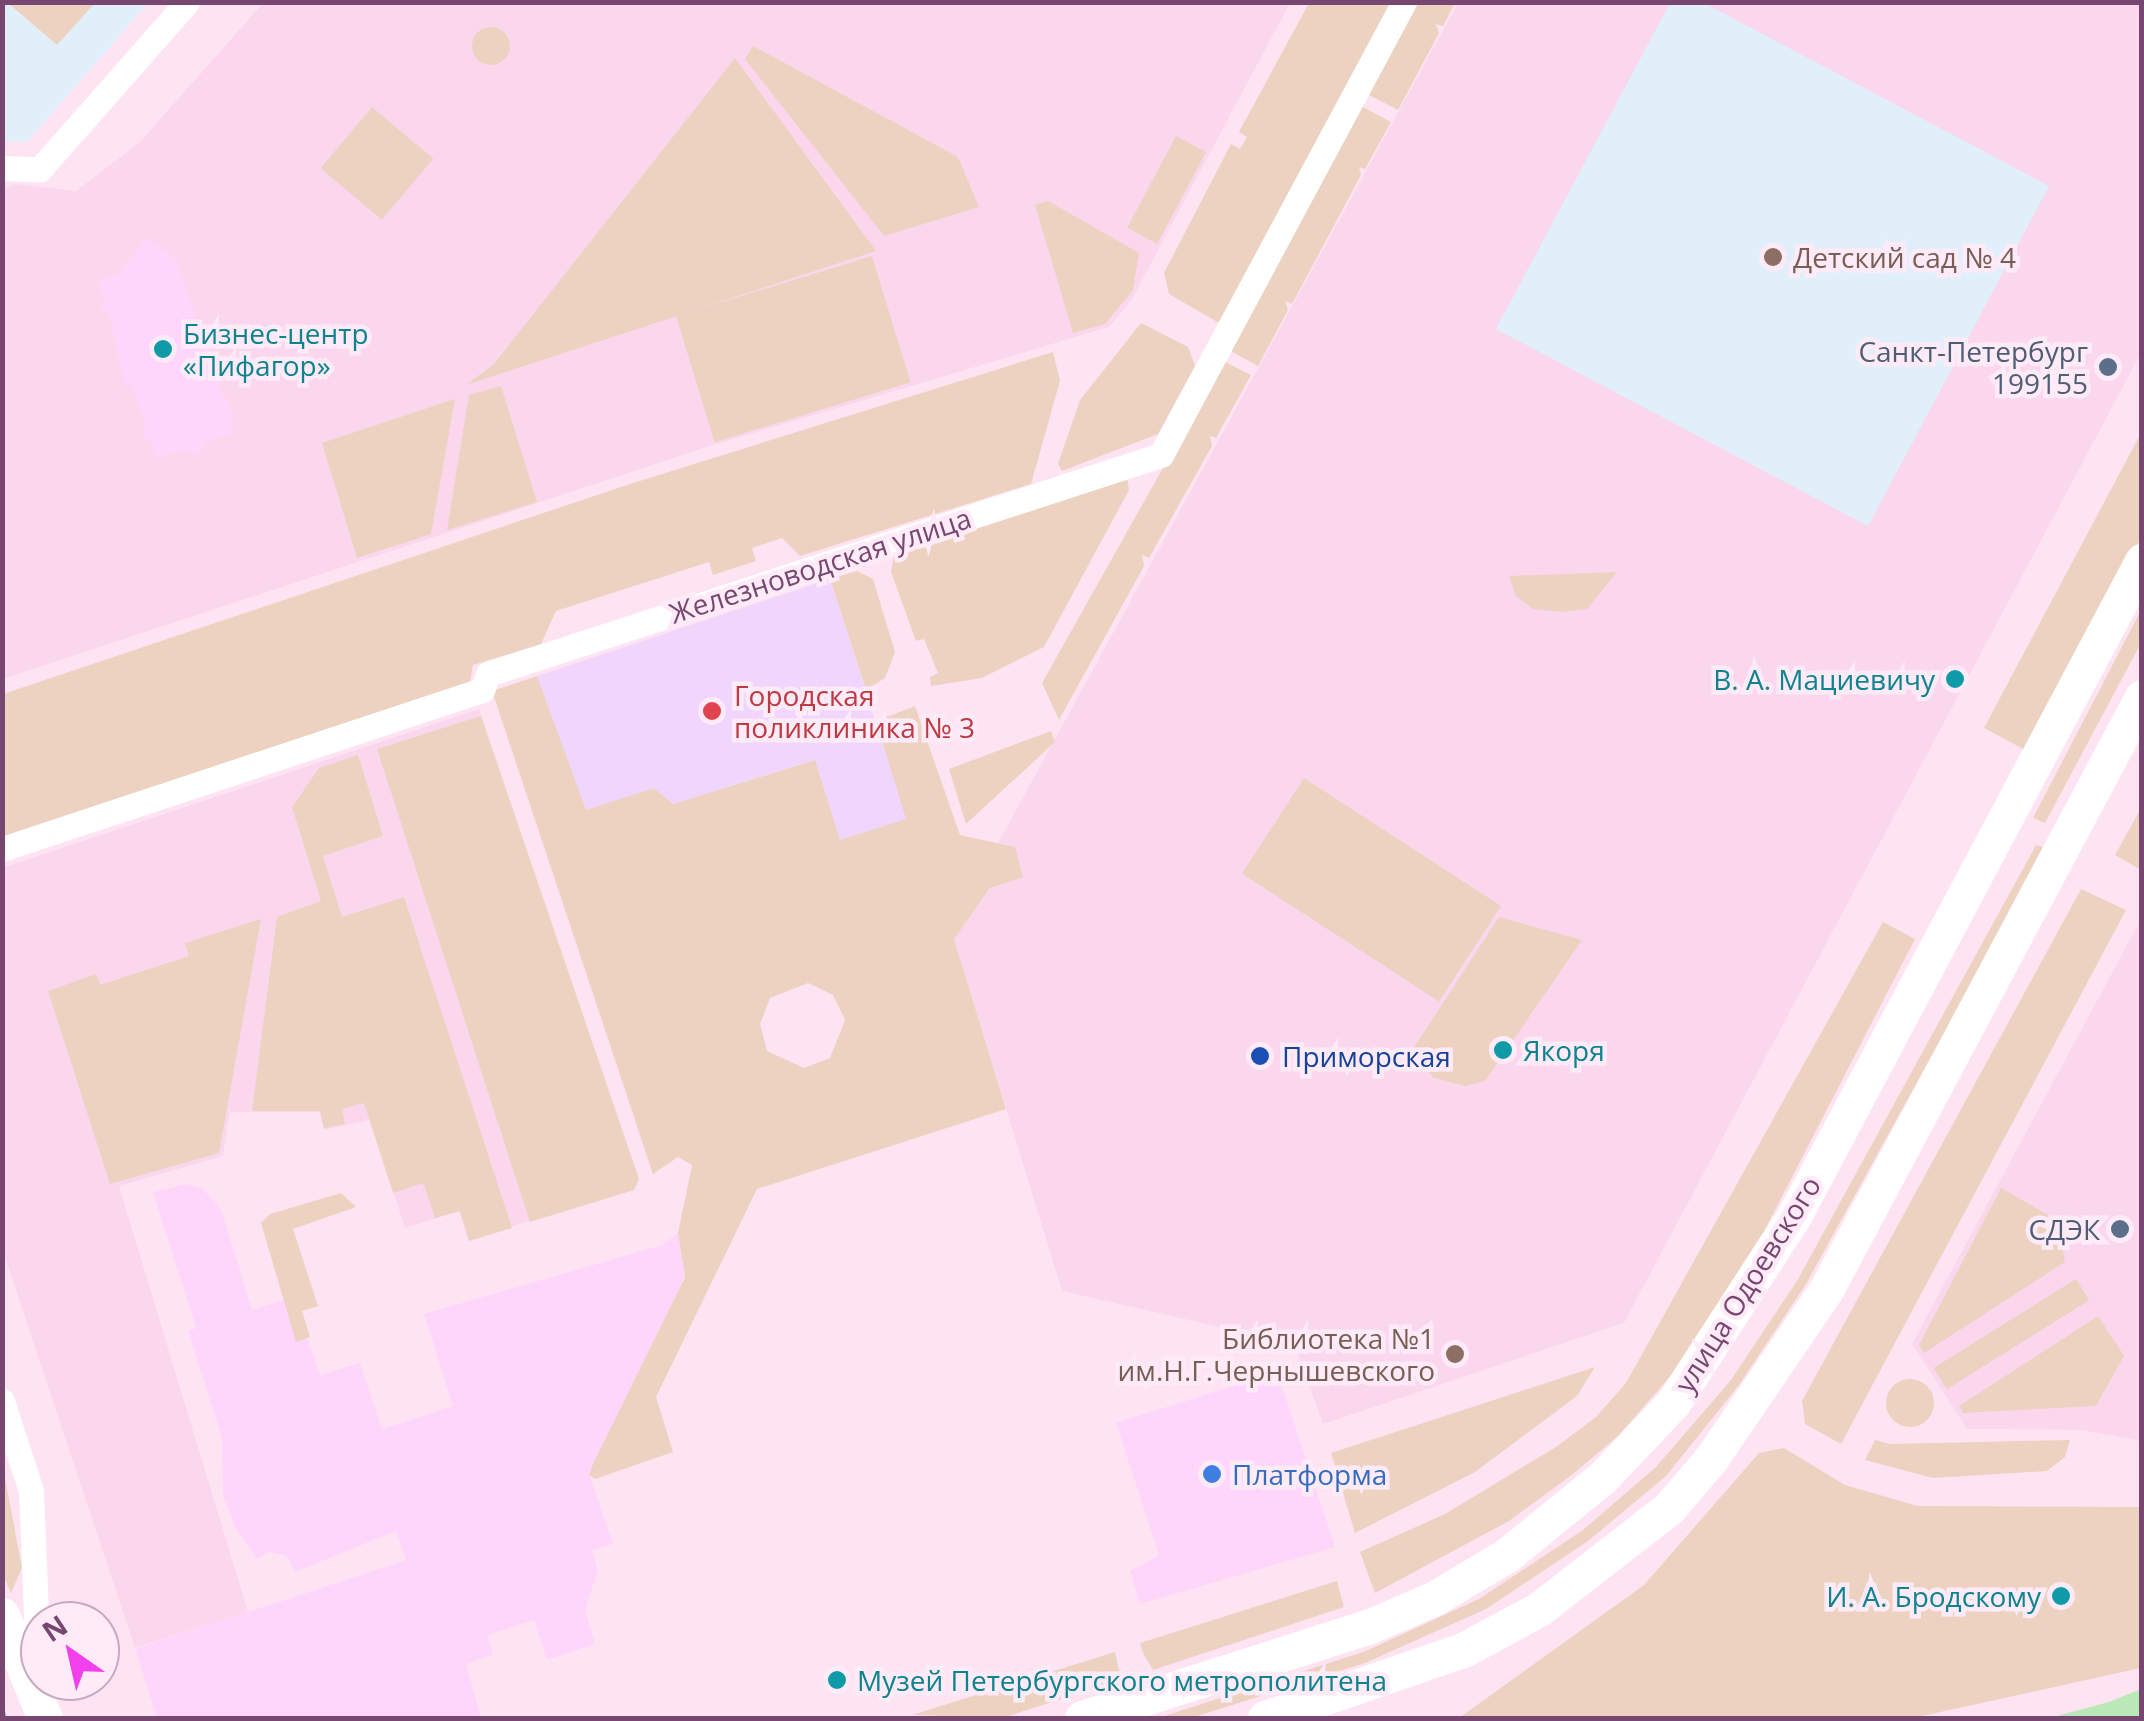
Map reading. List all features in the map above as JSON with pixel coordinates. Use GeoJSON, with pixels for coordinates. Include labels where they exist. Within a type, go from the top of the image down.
{"type":"FeatureCollection","features":[{"type":"Feature","properties":{"kind":"street"},"geometry":{"type":"LineString","coordinates":[[2,168],[40,169],[187,2]]}},
{"type":"Feature","properties":{"kind":"street","name":"Железноводская улица"},"geometry":{"type":"LineString","coordinates":[[2,849],[482,690],[488,674],[1161,455],[1404,2]]}},
{"type":"Feature","properties":{"kind":"street","name":"улица Одоевского"},"geometry":{"type":"LineString","coordinates":[[1082,1718],[1368,1627],[1434,1598],[1507,1554],[1589,1488],[1673,1403],[1794,1216],[2142,562]]}},
{"type":"Feature","properties":{"kind":"street"},"geometry":{"type":"LineString","coordinates":[[1265,1718],[1464,1648],[1539,1608],[1669,1508],[1700,1472],[1826,1290],[2142,697]]}},
{"type":"Feature","properties":{"kind":"street"},"geometry":{"type":"LineString","coordinates":[[2,1401],[31,1491],[42,1711]]}},
{"type":"Feature","properties":{"kind":"street"},"geometry":{"type":"LineString","coordinates":[[2,1615],[42,1711]]}},
{"type":"Feature","properties":{"kind":"shaded area"},"geometry":{"type":"Polygon","coordinates":[[[2,3],[148,3],[27,142],[3,141],[2,3]]]}},
{"type":"Feature","properties":{"kind":"shaded area"},"geometry":{"type":"Polygon","coordinates":[[[8,3],[95,3],[57,45],[8,3]]]}},
{"type":"Feature","properties":{"kind":"shaded area"},"geometry":{"type":"Polygon","coordinates":[[[263,3],[1290,3],[1131,301],[1109,327],[710,446],[3,679],[2,191],[15,184],[76,191],[139,143],[263,3]]]}},
{"type":"Feature","properties":{"kind":"shaded area"},"geometry":{"type":"Polygon","coordinates":[[[1309,3],[1391,3],[1219,323],[1169,294],[1164,273],[1231,144],[1240,149],[1247,137],[1239,132],[1309,3]]]}},
{"type":"Feature","properties":{"kind":"shaded area"},"geometry":{"type":"Polygon","coordinates":[[[1413,3],[1455,3],[1443,26],[1436,24],[1439,33],[1398,110],[1365,93],[1413,3]]]}},
{"type":"Feature","properties":{"kind":"shaded area"},"geometry":{"type":"Polygon","coordinates":[[[1458,3],[2141,3],[2141,353],[1624,1323],[1323,1424],[1294,1344],[1062,1291],[954,939],[1015,847],[998,843],[1458,3]]]}},
{"type":"Feature","properties":{"kind":"shaded area","name":"Детский сад № 4"},"geometry":{"type":"Polygon","coordinates":[[[1670,3],[1704,3],[2049,186],[1868,526],[1496,329],[1670,3]]]}},
{"type":"Feature","properties":{"kind":"shaded area"},"geometry":{"type":"Polygon","coordinates":[[[491,27],[504,33],[510,46],[504,59],[491,65],[478,59],[472,46],[478,33],[491,27]]]}},
{"type":"Feature","properties":{"kind":"shaded area"},"geometry":{"type":"Polygon","coordinates":[[[753,46],[958,157],[979,207],[884,236],[745,59],[753,46]]]}},
{"type":"Feature","properties":{"kind":"shaded area"},"geometry":{"type":"Polygon","coordinates":[[[735,58],[876,251],[466,385],[494,364],[735,58]]]}},
{"type":"Feature","properties":{"kind":"shaded area"},"geometry":{"type":"Polygon","coordinates":[[[1359,105],[1391,122],[1365,169],[1359,167],[1361,175],[1292,304],[1285,301],[1288,310],[1258,366],[1227,349],[1359,105]]]}},
{"type":"Feature","properties":{"kind":"shaded area"},"geometry":{"type":"Polygon","coordinates":[[[372,107],[433,158],[382,220],[321,168],[372,107]]]}},
{"type":"Feature","properties":{"kind":"shaded area"},"geometry":{"type":"Polygon","coordinates":[[[1176,136],[1206,152],[1157,244],[1127,228],[1176,136]]]}},
{"type":"Feature","properties":{"kind":"shaded area"},"geometry":{"type":"Polygon","coordinates":[[[1048,201],[1139,253],[1133,290],[1105,324],[1073,333],[1035,205],[1048,201]]]}},
{"type":"Feature","properties":{"kind":"shaded area","name":"Бизнес-центр «Пифагор»"},"geometry":{"type":"Polygon","coordinates":[[[146,237],[177,260],[213,370],[224,373],[219,389],[232,409],[233,433],[204,443],[200,455],[181,450],[156,458],[150,441],[142,439],[146,427],[132,385],[125,387],[110,316],[100,308],[105,302],[98,281],[119,274],[146,237]]]}},
{"type":"Feature","properties":{"kind":"shaded area"},"geometry":{"type":"Polygon","coordinates":[[[872,256],[911,382],[715,442],[676,316],[872,256]]]}},
{"type":"Feature","properties":{"kind":"shaded area"},"geometry":{"type":"Polygon","coordinates":[[[1141,323],[1188,347],[1195,366],[1158,434],[1062,471],[1058,464],[1080,400],[1141,323]]]}},
{"type":"Feature","properties":{"kind":"shaded area"},"geometry":{"type":"Polygon","coordinates":[[[1053,352],[1060,381],[1031,484],[800,556],[782,538],[752,548],[756,561],[713,575],[709,562],[556,611],[541,644],[473,665],[470,682],[3,839],[3,694],[630,484],[1053,352]]]}},
{"type":"Feature","properties":{"kind":"shaded area"},"geometry":{"type":"Polygon","coordinates":[[[1223,361],[1251,375],[1216,438],[1210,436],[1212,446],[1149,558],[1142,555],[1144,566],[1059,720],[1042,683],[1223,361]]]}},
{"type":"Feature","properties":{"kind":"shaded area"},"geometry":{"type":"Polygon","coordinates":[[[501,386],[537,502],[447,530],[469,395],[501,386]]]}},
{"type":"Feature","properties":{"kind":"shaded area"},"geometry":{"type":"Polygon","coordinates":[[[455,399],[431,534],[357,558],[322,443],[455,399]]]}},
{"type":"Feature","properties":{"kind":"shaded area"},"geometry":{"type":"Polygon","coordinates":[[[2141,433],[2141,538],[2027,751],[1984,728],[2141,433]]]}},
{"type":"Feature","properties":{"kind":"shaded area"},"geometry":{"type":"Polygon","coordinates":[[[1127,477],[1129,490],[1044,647],[982,678],[931,686],[930,677],[938,673],[924,639],[916,641],[891,572],[894,554],[1127,477]]]}},
{"type":"Feature","properties":{"kind":"shaded area"},"geometry":{"type":"Polygon","coordinates":[[[857,571],[873,579],[895,652],[885,678],[866,690],[830,579],[857,571]]]}},
{"type":"Feature","properties":{"kind":"shaded area"},"geometry":{"type":"Polygon","coordinates":[[[1617,572],[1587,609],[1562,612],[1533,609],[1516,596],[1509,576],[1617,572]]]}},
{"type":"Feature","properties":{"kind":"shaded area","name":"Городская поликлиника № 3"},"geometry":{"type":"Polygon","coordinates":[[[830,579],[907,819],[840,840],[814,760],[673,804],[654,788],[585,811],[537,676],[830,579]]]}},
{"type":"Feature","properties":{"kind":"shaded area"},"geometry":{"type":"Polygon","coordinates":[[[2141,610],[2141,643],[2045,823],[2033,818],[2141,610]]]}},
{"type":"Feature","properties":{"kind":"shaded area"},"geometry":{"type":"Polygon","coordinates":[[[537,676],[586,810],[654,788],[673,804],[815,760],[840,840],[906,819],[876,721],[915,706],[960,835],[1015,847],[1023,877],[990,888],[954,939],[1006,1109],[757,1189],[656,1397],[673,1452],[595,1479],[589,1475],[593,1464],[685,1277],[678,1233],[692,1165],[678,1157],[653,1174],[492,691],[537,676]],[[808,983],[770,998],[760,1024],[767,1051],[804,1068],[830,1058],[845,1020],[833,995],[808,983]]]}},
{"type":"Feature","properties":{"kind":"shaded area"},"geometry":{"type":"Polygon","coordinates":[[[479,709],[638,1185],[469,1241],[459,1211],[405,1228],[370,1120],[324,1130],[319,1112],[230,1112],[223,1156],[119,1186],[248,1612],[135,1648],[3,1251],[2,868],[479,709]]]}},
{"type":"Feature","properties":{"kind":"shaded area"},"geometry":{"type":"Polygon","coordinates":[[[481,716],[639,1179],[634,1190],[530,1222],[377,749],[481,716]]]}},
{"type":"Feature","properties":{"kind":"shaded area"},"geometry":{"type":"Polygon","coordinates":[[[1051,731],[1055,742],[966,824],[949,769],[1051,731]]]}},
{"type":"Feature","properties":{"kind":"shaded area"},"geometry":{"type":"Polygon","coordinates":[[[358,755],[383,836],[323,856],[342,917],[404,897],[512,1228],[469,1241],[460,1211],[435,1218],[423,1183],[393,1193],[364,1103],[342,1109],[345,1124],[324,1128],[320,1111],[252,1111],[277,917],[321,901],[292,807],[319,768],[358,755]]]}},
{"type":"Feature","properties":{"kind":"shaded area"},"geometry":{"type":"Polygon","coordinates":[[[1304,778],[1501,906],[1439,1002],[1242,874],[1304,778]]]}},
{"type":"Feature","properties":{"kind":"shaded area"},"geometry":{"type":"Polygon","coordinates":[[[2141,808],[2142,869],[2141,870],[2115,855],[2141,808]]]}},
{"type":"Feature","properties":{"kind":"shaded area"},"geometry":{"type":"Polygon","coordinates":[[[2036,845],[2046,848],[1806,1284],[1739,1385],[1666,1476],[1588,1541],[1486,1609],[1365,1663],[1191,1718],[1158,1718],[1366,1651],[1479,1599],[1583,1530],[1656,1467],[1731,1380],[1797,1281],[2036,845]]]}},
{"type":"Feature","properties":{"kind":"shaded area"},"geometry":{"type":"Polygon","coordinates":[[[2081,889],[2126,910],[1841,1444],[1805,1424],[1802,1401],[2081,889]]]}},
{"type":"Feature","properties":{"kind":"shaded area"},"geometry":{"type":"Polygon","coordinates":[[[1499,917],[1582,940],[1485,1081],[1465,1086],[1434,1078],[1411,1052],[1499,917]]]}},
{"type":"Feature","properties":{"kind":"shaded area"},"geometry":{"type":"Polygon","coordinates":[[[261,919],[219,1153],[110,1184],[48,991],[96,974],[100,985],[189,956],[185,943],[261,919]]]}},
{"type":"Feature","properties":{"kind":"shaded area"},"geometry":{"type":"Polygon","coordinates":[[[2141,919],[2141,1441],[2082,1430],[1967,1429],[1912,1344],[2141,919]]]}},
{"type":"Feature","properties":{"kind":"shaded area"},"geometry":{"type":"Polygon","coordinates":[[[1883,922],[1915,939],[1742,1274],[1674,1372],[1618,1436],[1573,1474],[1509,1521],[1375,1593],[1360,1552],[1445,1514],[1556,1447],[1596,1417],[1626,1383],[1883,922]]]}},
{"type":"Feature","properties":{"kind":"shaded area"},"geometry":{"type":"Polygon","coordinates":[[[187,1184],[202,1188],[221,1209],[252,1310],[293,1297],[320,1375],[360,1363],[382,1429],[453,1406],[424,1314],[662,1245],[678,1233],[685,1276],[589,1474],[613,1544],[592,1550],[598,1570],[585,1610],[595,1644],[547,1660],[534,1620],[487,1635],[493,1655],[466,1664],[481,1718],[157,1718],[135,1649],[406,1560],[396,1531],[295,1572],[287,1556],[269,1552],[257,1559],[235,1527],[223,1494],[222,1438],[188,1331],[196,1328],[153,1192],[187,1184]]]}},
{"type":"Feature","properties":{"kind":"shaded area"},"geometry":{"type":"Polygon","coordinates":[[[2001,1188],[2057,1220],[2065,1262],[1924,1353],[1919,1345],[2001,1188]]]}},
{"type":"Feature","properties":{"kind":"shaded area"},"geometry":{"type":"Polygon","coordinates":[[[341,1193],[356,1207],[293,1229],[318,1306],[302,1311],[310,1337],[296,1342],[261,1223],[270,1214],[341,1193]]]}},
{"type":"Feature","properties":{"kind":"shaded area"},"geometry":{"type":"Polygon","coordinates":[[[2076,1279],[2089,1300],[1947,1389],[1934,1368],[2076,1279]]]}},
{"type":"Feature","properties":{"kind":"shaded area"},"geometry":{"type":"Polygon","coordinates":[[[2098,1316],[2124,1356],[2096,1406],[1963,1413],[1959,1406],[2098,1316]]]}},
{"type":"Feature","properties":{"kind":"shaded area"},"geometry":{"type":"Polygon","coordinates":[[[1595,1367],[1577,1396],[1475,1472],[1355,1533],[1331,1453],[1595,1367]]]}},
{"type":"Feature","properties":{"kind":"shaded area","name":"Платформа"},"geometry":{"type":"Polygon","coordinates":[[[1277,1372],[1335,1547],[1140,1604],[1130,1571],[1159,1555],[1116,1423],[1277,1372]]]}},
{"type":"Feature","properties":{"kind":"shaded area"},"geometry":{"type":"Polygon","coordinates":[[[1910,1379],[1927,1386],[1934,1403],[1927,1420],[1910,1427],[1893,1420],[1886,1403],[1893,1386],[1910,1379]]]}},
{"type":"Feature","properties":{"kind":"shaded area"},"geometry":{"type":"Polygon","coordinates":[[[1875,1440],[1890,1444],[2070,1440],[2065,1457],[2047,1471],[1933,1478],[1865,1460],[1875,1440]]]}},
{"type":"Feature","properties":{"kind":"shaded area"},"geometry":{"type":"Polygon","coordinates":[[[1784,1448],[1845,1485],[1918,1506],[2141,1507],[2141,1668],[1913,1718],[1459,1718],[1644,1585],[1759,1453],[1784,1448]]]}},
{"type":"Feature","properties":{"kind":"shaded area"},"geometry":{"type":"Polygon","coordinates":[[[2,1462],[22,1568],[11,1593],[3,1575],[2,1462]]]}},
{"type":"Feature","properties":{"kind":"shaded area"},"geometry":{"type":"Polygon","coordinates":[[[1337,1581],[1344,1607],[1153,1670],[1143,1653],[1140,1643],[1337,1581]]]}},
{"type":"Feature","properties":{"kind":"shaded area"},"geometry":{"type":"Polygon","coordinates":[[[1115,1652],[1121,1680],[1002,1718],[912,1715],[1115,1652]]]}},
{"type":"Feature","properties":{"kind":"shaded area"},"geometry":{"type":"Polygon","coordinates":[[[2141,1689],[2141,1718],[2049,1718],[2109,1702],[2141,1689]]]}},
{"type":"Feature","properties":{"kind":"tram line"},"geometry":{"type":"LineString","coordinates":[[2,1707],[6,1718]]}},
{"type":"Feature","properties":{"kind":"place","name":"Детский сад № 4"},"geometry":{"type":"Point","coordinates":[1773,257]}},
{"type":"Feature","properties":{"kind":"place","name":"Бизнес-центр «Пифагор»"},"geometry":{"type":"Point","coordinates":[163,349]}},
{"type":"Feature","properties":{"kind":"place","name":"Санкт-Петербург 199155"},"geometry":{"type":"Point","coordinates":[2108,367]}},
{"type":"Feature","properties":{"kind":"place","name":"В. А. Мациевичу"},"geometry":{"type":"Point","coordinates":[1955,679]}},
{"type":"Feature","properties":{"kind":"place","name":"Городская поликлиника № 3"},"geometry":{"type":"Point","coordinates":[712,711]}},
{"type":"Feature","properties":{"kind":"place","name":"Якоря"},"geometry":{"type":"Point","coordinates":[1503,1050]}},
{"type":"Feature","properties":{"kind":"place","name":"Приморская"},"geometry":{"type":"Point","coordinates":[1260,1056]}},
{"type":"Feature","properties":{"kind":"place","name":"СДЭК"},"geometry":{"type":"Point","coordinates":[2120,1229]}},
{"type":"Feature","properties":{"kind":"place","name":"Библиотека №1 им.Н.Г.Чернышевского"},"geometry":{"type":"Point","coordinates":[1455,1354]}},
{"type":"Feature","properties":{"kind":"place","name":"Платформа"},"geometry":{"type":"Point","coordinates":[1212,1474]}},
{"type":"Feature","properties":{"kind":"place","name":"И. А. Бродскому"},"geometry":{"type":"Point","coordinates":[2061,1596]}},
{"type":"Feature","properties":{"kind":"place","name":"Музей Петербургского метрополитена"},"geometry":{"type":"Point","coordinates":[837,1680]}}]}
